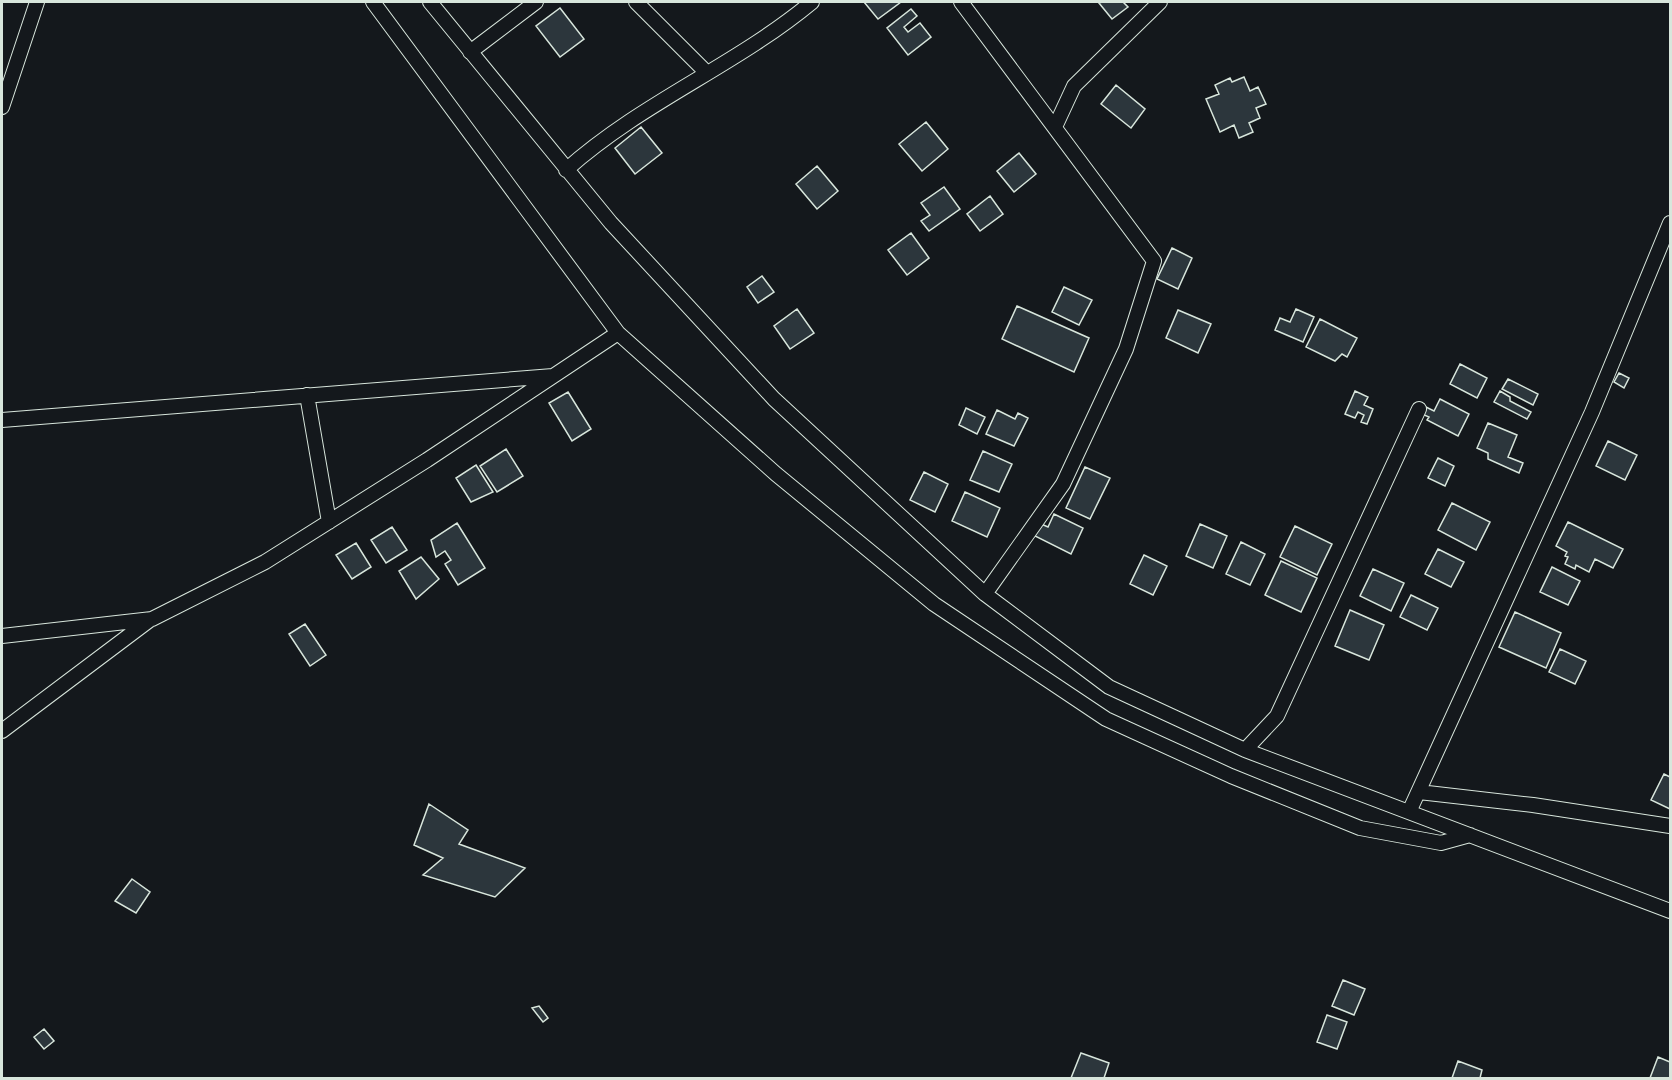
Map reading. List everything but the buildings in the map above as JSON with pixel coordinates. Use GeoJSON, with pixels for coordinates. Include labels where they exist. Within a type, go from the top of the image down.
{"type":"FeatureCollection","features":[{"type":"Feature","properties":{"kind":"street"},"geometry":{"type":"LineString","coordinates":[[2,107],[37,2]]}},
{"type":"Feature","properties":{"kind":"street"},"geometry":{"type":"LineString","coordinates":[[373,2],[618,333],[776,474],[934,604],[1106,719],[1231,776],[1360,828],[1441,843],[1470,835]]}},
{"type":"Feature","properties":{"kind":"street"},"geometry":{"type":"LineString","coordinates":[[430,2],[611,223],[774,399],[985,594],[1109,687],[1245,750],[1671,911]]}},
{"type":"Feature","properties":{"kind":"street"},"geometry":{"type":"LineString","coordinates":[[470,52],[536,2]]}},
{"type":"Feature","properties":{"kind":"street"},"geometry":{"type":"LineString","coordinates":[[636,2],[707,73]]}},
{"type":"Feature","properties":{"kind":"street"},"geometry":{"type":"LineString","coordinates":[[566,170],[633,117],[789,21],[812,2]]}},
{"type":"Feature","properties":{"kind":"street"},"geometry":{"type":"LineString","coordinates":[[961,2],[1154,261],[1126,349],[1063,484],[985,594]]}},
{"type":"Feature","properties":{"kind":"street"},"geometry":{"type":"LineString","coordinates":[[1055,127],[1074,86],[1160,2]]}},
{"type":"Feature","properties":{"kind":"street"},"geometry":{"type":"LineString","coordinates":[[1409,812],[1592,412],[1671,223]]}},
{"type":"Feature","properties":{"kind":"street"},"geometry":{"type":"LineString","coordinates":[[2,731],[152,619],[265,562],[618,333]]}},
{"type":"Feature","properties":{"kind":"street"},"geometry":{"type":"LineString","coordinates":[[2,420],[554,376]]}},
{"type":"Feature","properties":{"kind":"street"},"geometry":{"type":"LineString","coordinates":[[307,395],[329,522]]}},
{"type":"Feature","properties":{"kind":"street"},"geometry":{"type":"LineString","coordinates":[[1245,750],[1277,716],[1419,409]]}},
{"type":"Feature","properties":{"kind":"street"},"geometry":{"type":"LineString","coordinates":[[2,636],[152,619]]}},
{"type":"Feature","properties":{"kind":"street"},"geometry":{"type":"LineString","coordinates":[[1419,792],[1533,804],[1671,826]]}}]}
